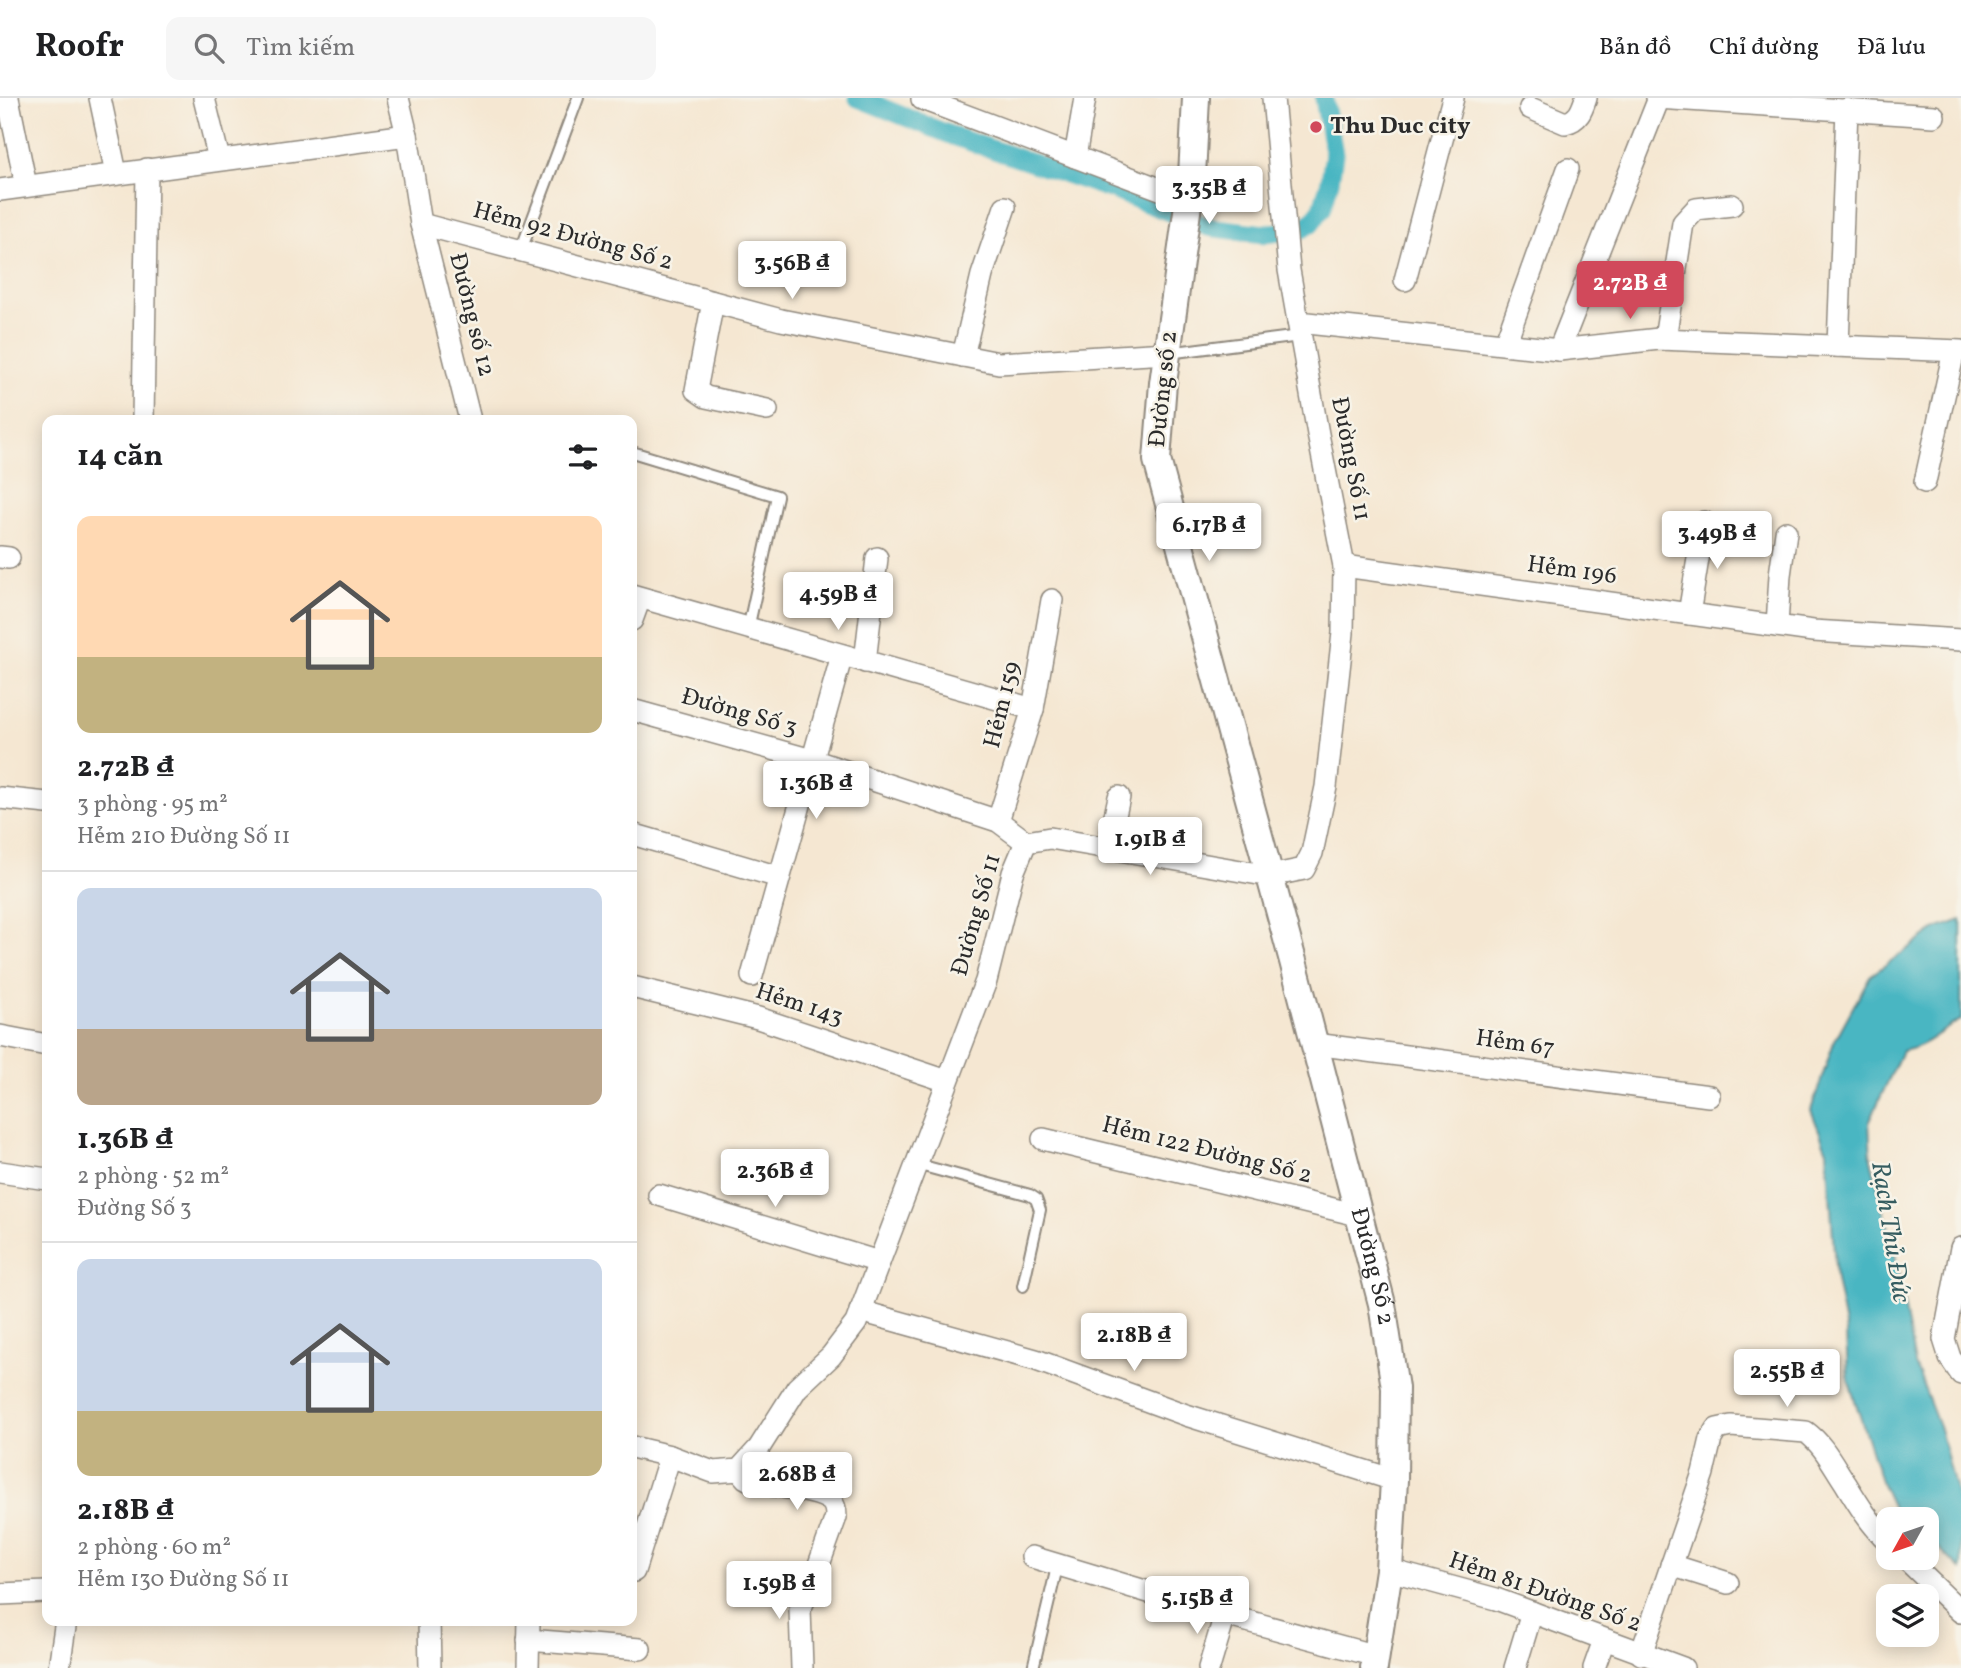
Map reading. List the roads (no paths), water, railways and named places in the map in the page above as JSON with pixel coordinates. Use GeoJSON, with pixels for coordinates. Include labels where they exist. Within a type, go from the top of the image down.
{"type":"FeatureCollection","features":[{"type":"Feature","properties":{"kind":"street"},"geometry":{"type":"LineString","coordinates":[[8,98],[26,186]]}},
{"type":"Feature","properties":{"kind":"street"},"geometry":{"type":"LineString","coordinates":[[100,98],[116,173]]}},
{"type":"Feature","properties":{"kind":"street"},"geometry":{"type":"LineString","coordinates":[[204,98],[219,159]]}},
{"type":"Feature","properties":{"kind":"street","name":"Đường số 12"},"geometry":{"type":"LineString","coordinates":[[398,98],[407,135],[421,224],[469,415]]}},
{"type":"Feature","properties":{"kind":"street"},"geometry":{"type":"LineString","coordinates":[[1075,157],[1085,98]]}},
{"type":"Feature","properties":{"kind":"street","name":"Đường số 2"},"geometry":{"type":"LineString","coordinates":[[1196,98],[1192,176],[1167,353],[1157,460],[1270,876]]}},
{"type":"Feature","properties":{"kind":"street","name":"Đường Số 11"},"geometry":{"type":"LineString","coordinates":[[739,1470],[759,1448],[797,1388],[831,1356],[856,1323],[986,981],[1013,873],[1026,842],[1050,838],[1270,876],[1304,869],[1312,853],[1326,787],[1343,633],[1344,566],[1288,259],[1273,98]]}},
{"type":"Feature","properties":{"kind":"street"},"geometry":{"type":"LineString","coordinates":[[1405,280],[1452,98]]}},
{"type":"Feature","properties":{"kind":"street"},"geometry":{"type":"LineString","coordinates":[[1530,108],[1565,123],[1581,113],[1586,98]]}},
{"type":"Feature","properties":{"kind":"street"},"geometry":{"type":"LineString","coordinates":[[1559,350],[1659,98],[1934,116]]}},
{"type":"Feature","properties":{"kind":"street"},"geometry":{"type":"LineString","coordinates":[[922,99],[1189,200]]}},
{"type":"Feature","properties":{"kind":"street"},"geometry":{"type":"LineString","coordinates":[[1838,346],[1847,109]]}},
{"type":"Feature","properties":{"kind":"street"},"geometry":{"type":"LineString","coordinates":[[0,190],[407,135]]}},
{"type":"Feature","properties":{"kind":"street"},"geometry":{"type":"LineString","coordinates":[[143,415],[147,169]]}},
{"type":"Feature","properties":{"kind":"street"},"geometry":{"type":"LineString","coordinates":[[1504,344],[1568,169]]}},
{"type":"Feature","properties":{"kind":"street"},"geometry":{"type":"LineString","coordinates":[[1665,339],[1684,223],[1696,209],[1717,204],[1732,205]]}},
{"type":"Feature","properties":{"kind":"street"},"geometry":{"type":"LineString","coordinates":[[963,356],[982,275],[1005,207]]}},
{"type":"Feature","properties":{"kind":"street","name":"Hẻm 92 Đường Số 2"},"geometry":{"type":"LineString","coordinates":[[421,224],[781,320],[999,363],[1167,353]]}},
{"type":"Feature","properties":{"kind":"street"},"geometry":{"type":"LineString","coordinates":[[713,302],[696,390],[706,397],[767,410]]}},
{"type":"Feature","properties":{"kind":"street"},"geometry":{"type":"LineString","coordinates":[[1299,329],[1559,350],[1665,339],[1958,351],[1925,482]]}},
{"type":"Feature","properties":{"kind":"street"},"geometry":{"type":"LineString","coordinates":[[1689,614],[1704,522]]}},
{"type":"Feature","properties":{"kind":"street"},"geometry":{"type":"LineString","coordinates":[[1777,626],[1786,532]]}},
{"type":"Feature","properties":{"kind":"street"},"geometry":{"type":"LineString","coordinates":[[865,662],[877,558]]}},
{"type":"Feature","properties":{"kind":"street","name":"Hẻm 196"},"geometry":{"type":"LineString","coordinates":[[1344,566],[1813,631],[1961,640]]}},
{"type":"Feature","properties":{"kind":"street"},"geometry":{"type":"LineString","coordinates":[[637,597],[1033,709]]}},
{"type":"Feature","properties":{"kind":"street","name":"Hẻm 159"},"geometry":{"type":"LineString","coordinates":[[998,821],[1033,709],[1052,600]]}},
{"type":"Feature","properties":{"kind":"street"},"geometry":{"type":"LineString","coordinates":[[752,976],[842,655]]}},
{"type":"Feature","properties":{"kind":"street","name":"Đường Số 3"},"geometry":{"type":"LineString","coordinates":[[637,711],[812,760],[998,821],[1026,842]]}},
{"type":"Feature","properties":{"kind":"street"},"geometry":{"type":"LineString","coordinates":[[1108,848],[1119,797]]}},
{"type":"Feature","properties":{"kind":"street"},"geometry":{"type":"LineString","coordinates":[[0,798],[42,802]]}},
{"type":"Feature","properties":{"kind":"street"},"geometry":{"type":"LineString","coordinates":[[637,835],[779,877]]}},
{"type":"Feature","properties":{"kind":"street","name":"Đường Số 2"},"geometry":{"type":"LineString","coordinates":[[1270,876],[1382,1304],[1395,1388],[1389,1570],[1375,1662]]}},
{"type":"Feature","properties":{"kind":"street","name":"Hẻm 143"},"geometry":{"type":"LineString","coordinates":[[637,988],[758,1018],[947,1081]]}},
{"type":"Feature","properties":{"kind":"street"},"geometry":{"type":"LineString","coordinates":[[0,1037],[42,1044]]}},
{"type":"Feature","properties":{"kind":"street","name":"Hẻm 67"},"geometry":{"type":"LineString","coordinates":[[1315,1044],[1709,1096]]}},
{"type":"Feature","properties":{"kind":"street","name":"Hẻm 122 Đường Số 2"},"geometry":{"type":"LineString","coordinates":[[1043,1139],[1358,1215]]}},
{"type":"Feature","properties":{"kind":"street"},"geometry":{"type":"LineString","coordinates":[[0,1172],[42,1179]]}},
{"type":"Feature","properties":{"kind":"street"},"geometry":{"type":"LineString","coordinates":[[659,1195],[879,1262]]}},
{"type":"Feature","properties":{"kind":"street"},"geometry":{"type":"LineString","coordinates":[[1961,1248],[1944,1339],[1950,1358],[1961,1374]]}},
{"type":"Feature","properties":{"kind":"street"},"geometry":{"type":"LineString","coordinates":[[860,1311],[1036,1360],[1185,1415],[1394,1480]]}},
{"type":"Feature","properties":{"kind":"street"},"geometry":{"type":"LineString","coordinates":[[1641,1654],[1703,1473],[1711,1439],[1717,1429],[1731,1426],[1806,1432],[1822,1447],[1876,1528]]}},
{"type":"Feature","properties":{"kind":"street"},"geometry":{"type":"LineString","coordinates":[[637,1448],[670,1456],[713,1472],[739,1470],[753,1482],[813,1493],[830,1500],[836,1517],[800,1609],[802,1668]]}},
{"type":"Feature","properties":{"kind":"street"},"geometry":{"type":"LineString","coordinates":[[637,1561],[670,1456]]}},
{"type":"Feature","properties":{"kind":"street"},"geometry":{"type":"LineString","coordinates":[[1032,1557],[1375,1662]]}},
{"type":"Feature","properties":{"kind":"street"},"geometry":{"type":"LineString","coordinates":[[1671,1565],[1728,1583]]}},
{"type":"Feature","properties":{"kind":"street","name":"Hẻm 81 Đường Số 2"},"geometry":{"type":"LineString","coordinates":[[1389,1570],[1496,1599],[1679,1667]]}},
{"type":"Feature","properties":{"kind":"street"},"geometry":{"type":"LineString","coordinates":[[1917,1570],[1961,1612]]}},
{"type":"Feature","properties":{"kind":"street"},"geometry":{"type":"LineString","coordinates":[[0,1594],[42,1592]]}},
{"type":"Feature","properties":{"kind":"street"},"geometry":{"type":"LineString","coordinates":[[1515,1668],[1532,1612]]}},
{"type":"Feature","properties":{"kind":"street"},"geometry":{"type":"LineString","coordinates":[[1209,1668],[1225,1615]]}},
{"type":"Feature","properties":{"kind":"street"},"geometry":{"type":"LineString","coordinates":[[59,1668],[65,1626]]}},
{"type":"Feature","properties":{"kind":"street"},"geometry":{"type":"LineString","coordinates":[[429,1626],[430,1668]]}},
{"type":"Feature","properties":{"kind":"street"},"geometry":{"type":"LineString","coordinates":[[528,1668],[529,1630],[640,1649]]}},
{"type":"Feature","properties":{"kind":"street"},"geometry":{"type":"LineString","coordinates":[[1594,1668],[1604,1640]]}},
{"type":"Feature","properties":{"kind":"lane"},"geometry":{"type":"LineString","coordinates":[[521,250],[578,98]]}},
{"type":"Feature","properties":{"kind":"lane"},"geometry":{"type":"LineString","coordinates":[[1167,353],[1299,329]]}},
{"type":"Feature","properties":{"kind":"lane"},"geometry":{"type":"LineString","coordinates":[[637,454],[777,496],[748,629]]}},
{"type":"Feature","properties":{"kind":"lane"},"geometry":{"type":"LineString","coordinates":[[916,1164],[1030,1195],[1036,1199],[1040,1210],[1023,1286]]}},
{"type":"Feature","properties":{"kind":"lane"},"geometry":{"type":"LineString","coordinates":[[1033,1668],[1058,1563]]}},
{"type":"Feature","properties":{"kind":"water","name":"Rạch Thủ Đức"},"geometry":{"type":"Polygon","coordinates":[[[1961,920],[1961,1020],[1925,1043],[1902,1051],[1869,1122],[1871,1160],[1894,1249],[1915,1364],[1941,1432],[1961,1511],[1961,1570],[1939,1548],[1939,1507],[1893,1507],[1882,1484],[1848,1379],[1846,1331],[1836,1280],[1827,1151],[1811,1110],[1834,1042],[1870,976],[1936,929],[1961,920]]]}},
{"type":"Feature","properties":{"kind":"waterway"},"geometry":{"type":"LineString","coordinates":[[858,98],[953,136],[1110,189],[1208,227],[1264,234],[1302,229],[1311,223],[1322,209],[1334,154],[1324,98]]}},
{"type":"Feature","properties":{"kind":"place","name":"Thu Duc city"},"geometry":{"type":"Point","coordinates":[1316,127]}}]}
